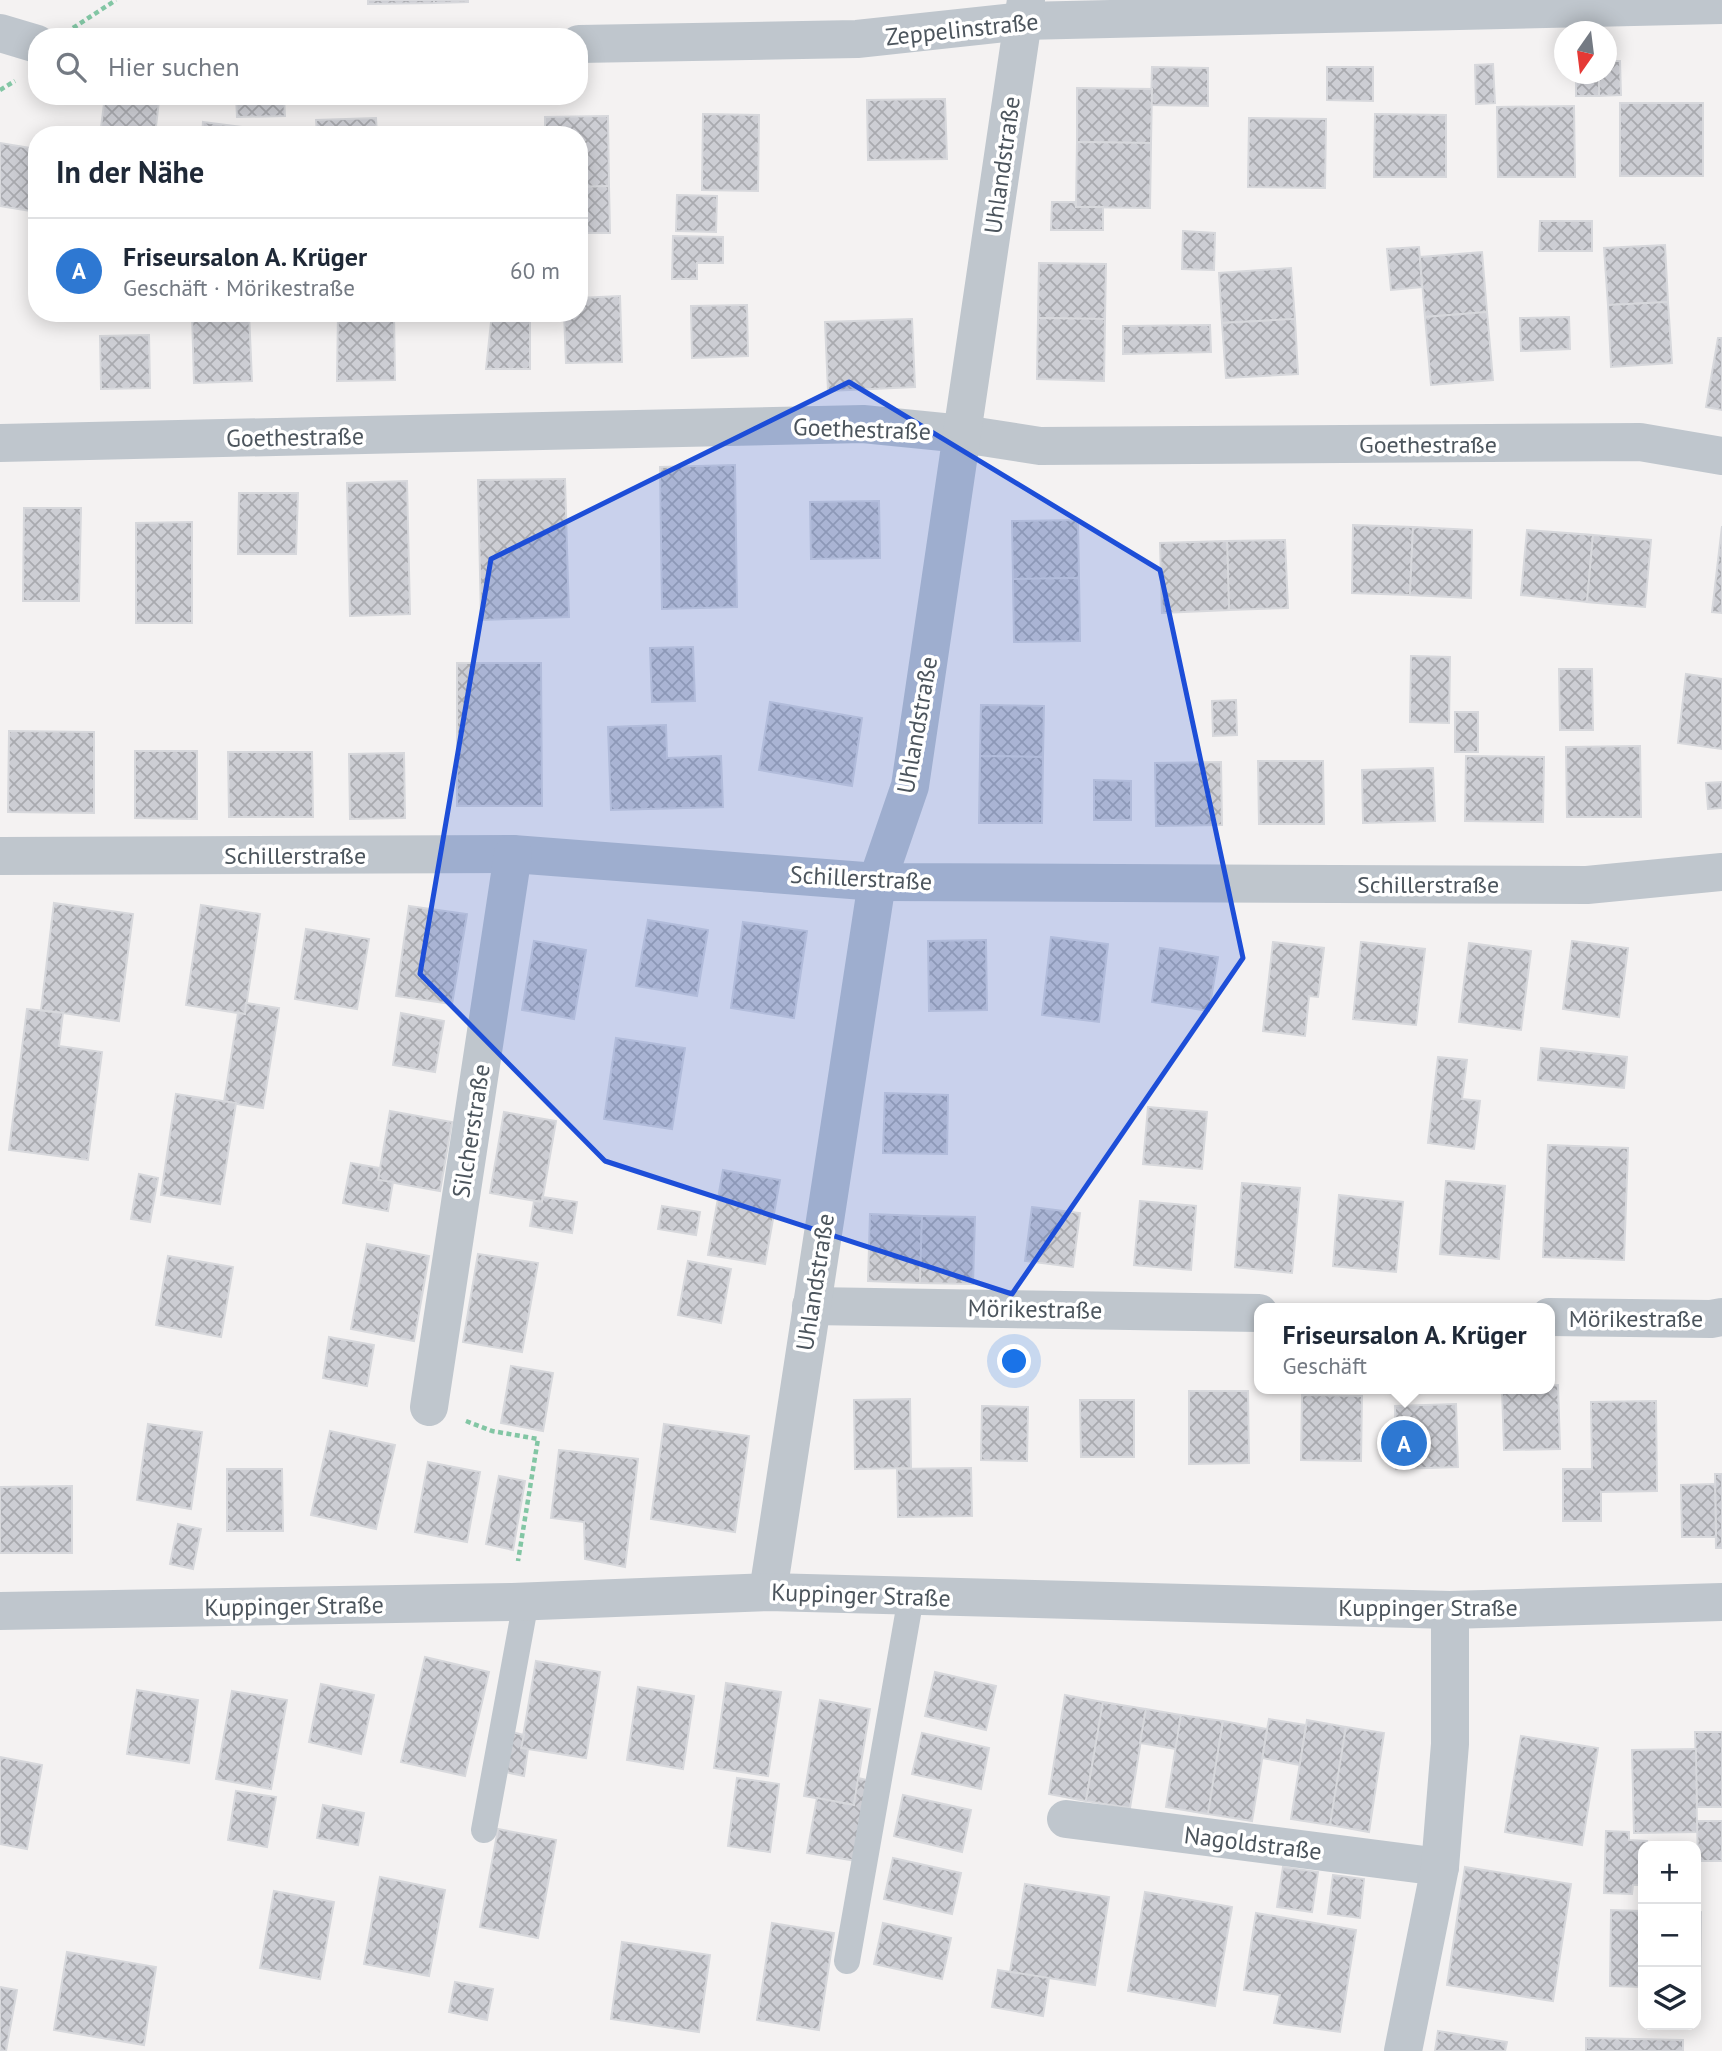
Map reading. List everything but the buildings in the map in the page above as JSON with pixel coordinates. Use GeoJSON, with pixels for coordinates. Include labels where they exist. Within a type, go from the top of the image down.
{"type":"FeatureCollection","features":[{"type":"Feature","properties":{"kind":"street","name":"Zeppelinstraße"},"geometry":{"type":"LineString","coordinates":[[588,44],[856,39],[1024,10],[1722,5]]}},
{"type":"Feature","properties":{"kind":"street","name":"Uhlandstraße"},"geometry":{"type":"LineString","coordinates":[[768,1592],[877,882],[910,786],[1024,10]]}},
{"type":"Feature","properties":{"kind":"street"},"geometry":{"type":"LineString","coordinates":[[0,33],[28,35]]}},
{"type":"Feature","properties":{"kind":"street","name":"Goethestraße"},"geometry":{"type":"LineString","coordinates":[[0,443],[863,424],[963,434],[1040,446],[1640,442],[1722,456]]}},
{"type":"Feature","properties":{"kind":"street","name":"Schillerstraße"},"geometry":{"type":"LineString","coordinates":[[0,856],[513,855],[877,882],[1587,885],[1722,873]]}},
{"type":"Feature","properties":{"kind":"street","name":"Silcherstraße"},"geometry":{"type":"LineString","coordinates":[[429,1407],[513,855]]}},
{"type":"Feature","properties":{"kind":"street","name":"Mörikestraße"},"geometry":{"type":"LineString","coordinates":[[811,1306],[1254,1313]]}},
{"type":"Feature","properties":{"kind":"street","name":"Mörikestraße"},"geometry":{"type":"LineString","coordinates":[[1555,1317],[1711,1320],[1722,1317]]}},
{"type":"Feature","properties":{"kind":"street","name":"Kuppinger Straße"},"geometry":{"type":"LineString","coordinates":[[0,1611],[519,1602],[768,1592],[1450,1610],[1722,1602]]}},
{"type":"Feature","properties":{"kind":"street"},"geometry":{"type":"LineString","coordinates":[[1403,2051],[1440,1867],[1450,1744],[1450,1610]]}},
{"type":"Feature","properties":{"kind":"street","name":"Nagoldstraße"},"geometry":{"type":"LineString","coordinates":[[1066,1819],[1440,1867]]}},
{"type":"Feature","properties":{"kind":"lane"},"geometry":{"type":"LineString","coordinates":[[846,1961],[911,1597]]}},
{"type":"Feature","properties":{"kind":"lane"},"geometry":{"type":"LineString","coordinates":[[484,1830],[519,1602]]}},
{"type":"Feature","properties":{"kind":"path"},"geometry":{"type":"LineString","coordinates":[[68,28],[116,0]]}},
{"type":"Feature","properties":{"kind":"path"},"geometry":{"type":"LineString","coordinates":[[429,1407],[492,1431],[538,1439],[519,1602]]}},
{"type":"Feature","properties":{"kind":"highlighted area"},"geometry":{"type":"Polygon","coordinates":[[[849,382],[1160,570],[1243,958],[1012,1294],[605,1161],[420,974],[491,559],[849,382]]]}},
{"type":"Feature","properties":{"kind":"place","name":"Friseursalon A. Krüger"},"geometry":{"type":"Point","coordinates":[1404,1443]}}]}
